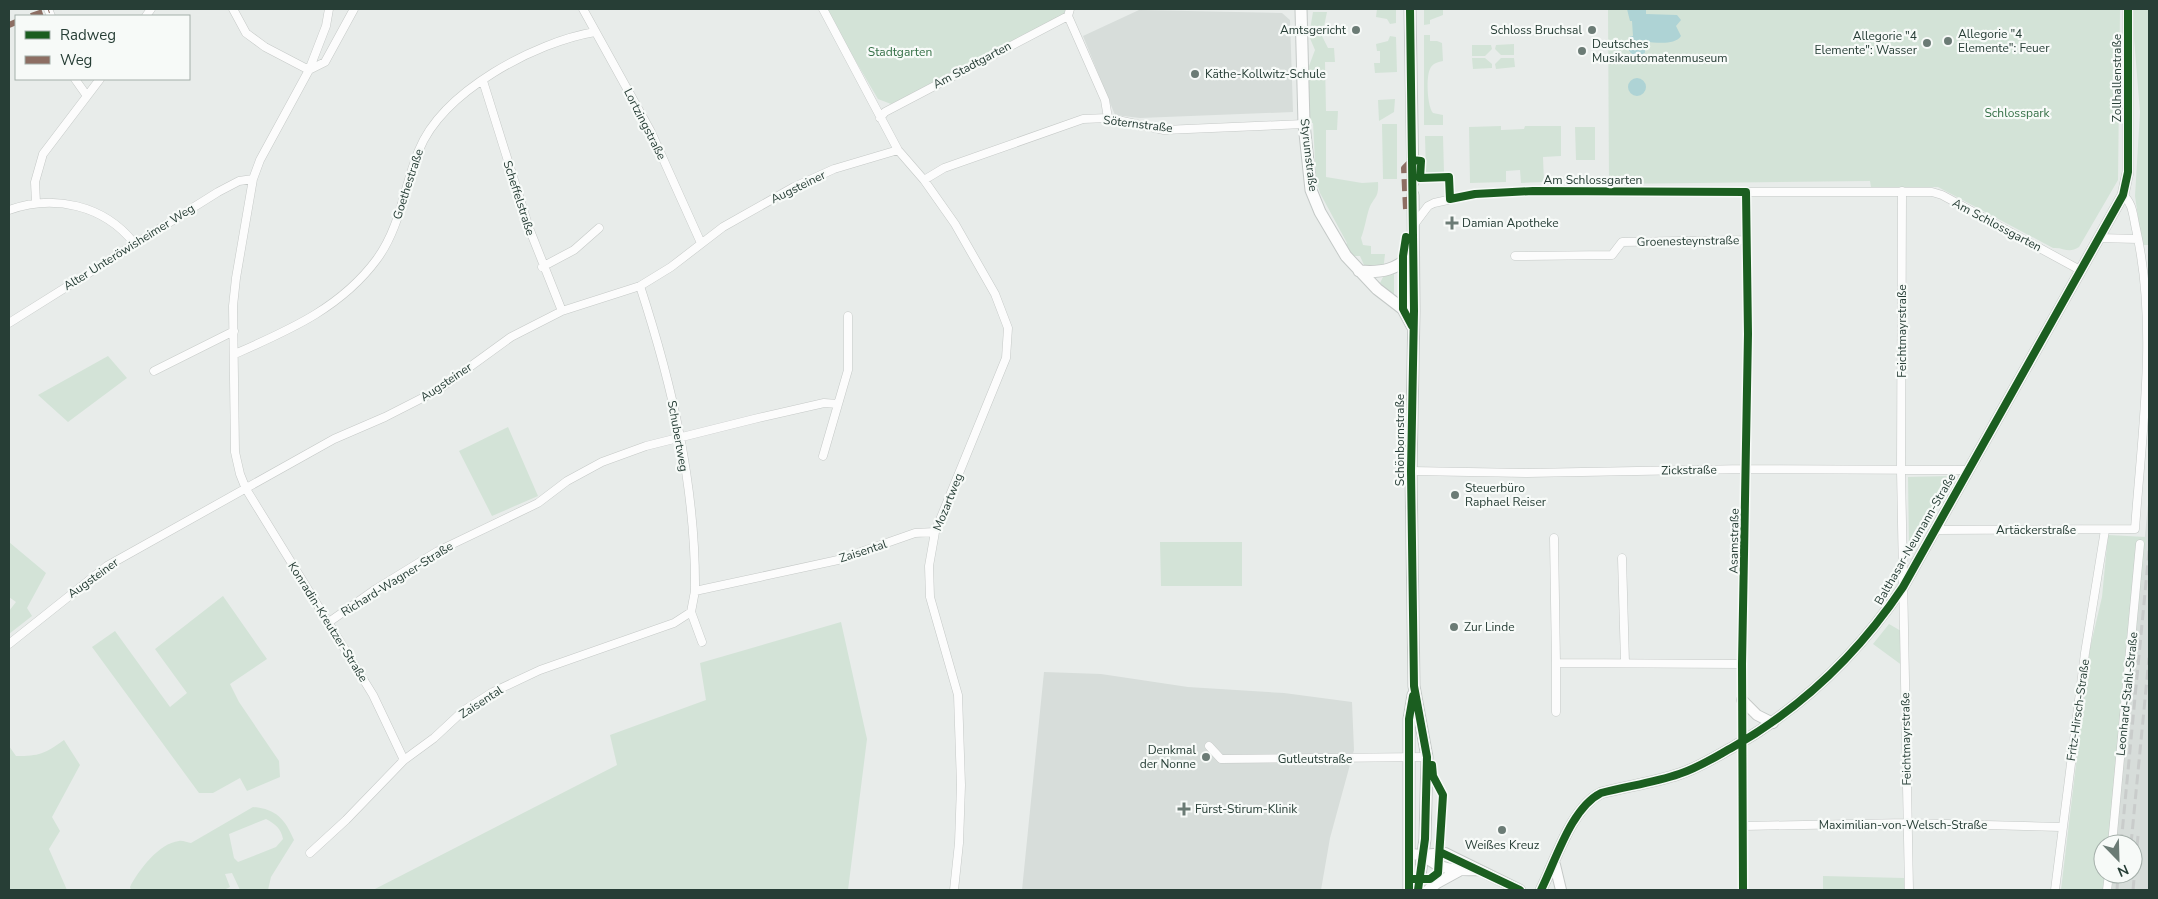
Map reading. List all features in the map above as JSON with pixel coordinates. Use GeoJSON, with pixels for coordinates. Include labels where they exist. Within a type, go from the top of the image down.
{"type":"FeatureCollection","features":[{"type":"Feature","properties":{"kind":"main road","name":"Styrumstraße"},"geometry":{"type":"LineString","coordinates":[[1301,9],[1304,124],[1311,190],[1332,234],[1359,271],[1403,309],[1412,326]]}},
{"type":"Feature","properties":{"kind":"main road"},"geometry":{"type":"LineString","coordinates":[[1410,9],[1413,182]]}},
{"type":"Feature","properties":{"kind":"main road","name":"Schönbornstraße"},"geometry":{"type":"LineString","coordinates":[[1409,890],[1409,719],[1414,686],[1411,471],[1413,195]]}},
{"type":"Feature","properties":{"kind":"main road"},"geometry":{"type":"LineString","coordinates":[[1359,271],[1391,270],[1403,263],[1413,253]]}},
{"type":"Feature","properties":{"kind":"main road","name":"Schönbornstraße"},"geometry":{"type":"LineString","coordinates":[[1414,686],[1427,757],[1427,810],[1418,890]]}},
{"type":"Feature","properties":{"kind":"street"},"geometry":{"type":"LineString","coordinates":[[233,9],[246,33],[265,47],[309,70],[325,62],[354,9]]}},
{"type":"Feature","properties":{"kind":"street","name":"Konradin-Kreutzer-Straße"},"geometry":{"type":"LineString","coordinates":[[329,9],[326,26],[309,70],[260,160],[253,179],[236,278],[234,331],[235,452],[240,474],[246,488],[330,622],[373,695],[404,760]]}},
{"type":"Feature","properties":{"kind":"street","name":"Lortzingstraße"},"geometry":{"type":"LineString","coordinates":[[583,9],[651,132],[701,243]]}},
{"type":"Feature","properties":{"kind":"street","name":"Mozartweg"},"geometry":{"type":"LineString","coordinates":[[823,9],[898,150],[924,180],[955,224],[979,264],[995,294],[1008,328],[1006,358],[935,532],[929,566],[930,598],[958,695],[961,785],[959,843],[954,890]]}},
{"type":"Feature","properties":{"kind":"street","name":"Zollhallenstraße"},"geometry":{"type":"LineString","coordinates":[[2128,9],[2128,147]]}},
{"type":"Feature","properties":{"kind":"street"},"geometry":{"type":"LineString","coordinates":[[1069,13],[1105,100],[1108,118]]}},
{"type":"Feature","properties":{"kind":"street","name":"Am Stadtgarten"},"geometry":{"type":"LineString","coordinates":[[880,118],[886,112],[1069,13]]}},
{"type":"Feature","properties":{"kind":"street","name":"Goethestraße"},"geometry":{"type":"LineString","coordinates":[[235,354],[309,319],[354,286],[378,258],[387,242],[399,214],[425,135],[450,107],[509,63],[539,48],[571,36],[595,32]]}},
{"type":"Feature","properties":{"kind":"street"},"geometry":{"type":"LineString","coordinates":[[76,80],[87,96]]}},
{"type":"Feature","properties":{"kind":"street"},"geometry":{"type":"LineString","coordinates":[[36,203],[35,182],[43,154],[99,80]]}},
{"type":"Feature","properties":{"kind":"street","name":"Scheffelstraße"},"geometry":{"type":"LineString","coordinates":[[483,81],[542,267],[562,311]]}},
{"type":"Feature","properties":{"kind":"street","name":"Söternstraße"},"geometry":{"type":"LineString","coordinates":[[924,180],[944,168],[980,157],[1059,126],[1083,119],[1108,118],[1164,130],[1304,124]]}},
{"type":"Feature","properties":{"kind":"street","name":"Balthasar-Neumann-Straße"},"geometry":{"type":"LineString","coordinates":[[1542,890],[1578,813],[1590,799],[1608,791],[1680,774],[1742,742],[1772,723],[1808,696],[1842,665],[1881,619],[1903,587],[1936,530],[2123,194],[2127,178],[2128,147]]}},
{"type":"Feature","properties":{"kind":"street","name":"Augsteiner"},"geometry":{"type":"LineString","coordinates":[[9,644],[107,566],[334,439],[385,417],[438,390],[511,338],[562,311],[640,286],[671,267],[740,216],[794,187],[834,170],[898,150]]}},
{"type":"Feature","properties":{"kind":"street","name":"Alter Unteröwisheimer Weg"},"geometry":{"type":"LineString","coordinates":[[9,323],[218,192],[239,181],[253,179]]}},
{"type":"Feature","properties":{"kind":"street","name":"Am Schlossgarten"},"geometry":{"type":"LineString","coordinates":[[1412,227],[1428,206],[1442,200],[1475,194],[1533,191],[1932,192],[1942,195],[2080,270]]}},
{"type":"Feature","properties":{"kind":"street","name":"Asamstraße"},"geometry":{"type":"LineString","coordinates":[[1743,890],[1742,664],[1747,469],[1746,192]]}},
{"type":"Feature","properties":{"kind":"street","name":"Feichtmayrstraße"},"geometry":{"type":"LineString","coordinates":[[1901,471],[1902,192]]}},
{"type":"Feature","properties":{"kind":"street"},"geometry":{"type":"LineString","coordinates":[[2098,238],[2138,239],[2130,201],[2123,194]]}},
{"type":"Feature","properties":{"kind":"street"},"geometry":{"type":"LineString","coordinates":[[9,210],[36,203],[67,204],[93,210],[123,229],[134,243]]}},
{"type":"Feature","properties":{"kind":"street"},"geometry":{"type":"LineString","coordinates":[[542,267],[574,250],[599,228]]}},
{"type":"Feature","properties":{"kind":"street","name":"Artäckerstraße"},"geometry":{"type":"LineString","coordinates":[[1936,530],[2135,529],[2146,381],[2147,331],[2138,239]]}},
{"type":"Feature","properties":{"kind":"street","name":"Groenesteynstraße"},"geometry":{"type":"LineString","coordinates":[[1515,256],[1612,255],[1622,242],[1746,240]]}},
{"type":"Feature","properties":{"kind":"street","name":"Schubertweg"},"geometry":{"type":"LineString","coordinates":[[640,286],[664,366],[680,437],[693,538],[695,591]]}},
{"type":"Feature","properties":{"kind":"street"},"geometry":{"type":"LineString","coordinates":[[823,456],[848,370],[848,316]]}},
{"type":"Feature","properties":{"kind":"street"},"geometry":{"type":"LineString","coordinates":[[154,371],[234,331]]}},
{"type":"Feature","properties":{"kind":"street","name":"Richard-Wagner-Straße"},"geometry":{"type":"LineString","coordinates":[[330,622],[376,589],[438,551],[538,503],[567,481],[602,462],[646,446],[680,437],[824,403],[838,404]]}},
{"type":"Feature","properties":{"kind":"street","name":"Zickstraße"},"geometry":{"type":"LineString","coordinates":[[1411,471],[1527,473],[1747,469],[1968,470]]}},
{"type":"Feature","properties":{"kind":"street","name":"Balthasar-Neumann-Straße"},"geometry":{"type":"LineString","coordinates":[[1901,471],[1903,587]]}},
{"type":"Feature","properties":{"kind":"street","name":"Fritz-Hirsch-Straße"},"geometry":{"type":"LineString","coordinates":[[2055,890],[2085,653],[2106,530]]}},
{"type":"Feature","properties":{"kind":"street","name":"Zaisental"},"geometry":{"type":"LineString","coordinates":[[695,591],[838,560],[915,534],[935,532]]}},
{"type":"Feature","properties":{"kind":"street"},"geometry":{"type":"LineString","coordinates":[[1554,538],[1556,712]]}},
{"type":"Feature","properties":{"kind":"street","name":"Leonhard-Stahl-Straße"},"geometry":{"type":"LineString","coordinates":[[2113,834],[2140,544]]}},
{"type":"Feature","properties":{"kind":"street"},"geometry":{"type":"LineString","coordinates":[[1622,558],[1625,663]]}},
{"type":"Feature","properties":{"kind":"street","name":"Feichtmayrstraße"},"geometry":{"type":"LineString","coordinates":[[1903,587],[1909,890]]}},
{"type":"Feature","properties":{"kind":"street"},"geometry":{"type":"LineString","coordinates":[[695,591],[691,612],[702,642]]}},
{"type":"Feature","properties":{"kind":"street","name":"Zaisental"},"geometry":{"type":"LineString","coordinates":[[310,853],[346,820],[404,760],[434,738],[463,711],[493,692],[540,670],[674,623],[691,612]]}},
{"type":"Feature","properties":{"kind":"street"},"geometry":{"type":"LineString","coordinates":[[1556,663],[1742,664]]}},
{"type":"Feature","properties":{"kind":"street"},"geometry":{"type":"LineString","coordinates":[[1742,700],[1757,716],[1772,723]]}},
{"type":"Feature","properties":{"kind":"street","name":"Gutleutstraße"},"geometry":{"type":"LineString","coordinates":[[1209,746],[1221,759],[1427,757]]}},
{"type":"Feature","properties":{"kind":"street","name":"Maximilian-von-Welsch-Straße"},"geometry":{"type":"LineString","coordinates":[[1744,826],[1908,823],[2062,827]]}},
{"type":"Feature","properties":{"kind":"street"},"geometry":{"type":"LineString","coordinates":[[1409,854],[1445,853],[1520,890]]}},
{"type":"Feature","properties":{"kind":"street"},"geometry":{"type":"LineString","coordinates":[[1423,855],[1438,866],[1459,871],[1480,870]]}},
{"type":"Feature","properties":{"kind":"street"},"geometry":{"type":"LineString","coordinates":[[1555,864],[1560,890]]}},
{"type":"Feature","properties":{"kind":"street"},"geometry":{"type":"LineString","coordinates":[[1428,890],[1459,871]]}},
{"type":"Feature","properties":{"kind":"shaded area","name":"Käthe-Kollwitz-Schule"},"geometry":{"type":"Polygon","coordinates":[[[1139,10],[1282,13],[1290,20],[1293,112],[1140,118],[1115,115],[1083,36],[1139,10]]]}},
{"type":"Feature","properties":{"kind":"shaded area"},"geometry":{"type":"Polygon","coordinates":[[[2149,494],[2149,890],[2111,890],[2112,884],[2143,884],[2143,834],[2116,834],[2149,494]]]}},
{"type":"Feature","properties":{"kind":"shaded area","name":"Fürst-Stirum-Klinik"},"geometry":{"type":"Polygon","coordinates":[[[1044,672],[1101,674],[1188,687],[1284,693],[1352,702],[1354,750],[1330,838],[1321,890],[1022,890],[1044,672]]]}},
{"type":"Feature","properties":{"kind":"green space","name":"Stadtgarten"},"geometry":{"type":"Polygon","coordinates":[[[825,9],[1073,9],[1071,18],[891,104],[878,99],[825,9]]]}},
{"type":"Feature","properties":{"kind":"green space"},"geometry":{"type":"Polygon","coordinates":[[[1377,9],[1396,9],[1396,23],[1390,24],[1387,19],[1376,17],[1377,9]]]}},
{"type":"Feature","properties":{"kind":"green space"},"geometry":{"type":"Polygon","coordinates":[[[1424,9],[1443,9],[1443,15],[1430,20],[1430,24],[1424,25],[1424,9]]]}},
{"type":"Feature","properties":{"kind":"green space","name":"Schlosspark"},"geometry":{"type":"Polygon","coordinates":[[[1608,9],[2120,9],[2118,180],[2079,247],[2069,250],[2053,248],[1938,187],[1871,187],[1870,181],[1609,184],[1608,9]]]}},
{"type":"Feature","properties":{"kind":"green space"},"geometry":{"type":"Polygon","coordinates":[[[2134,9],[2148,9],[2149,245],[2142,245],[2135,196],[2140,112],[2133,26],[2134,9]]]}},
{"type":"Feature","properties":{"kind":"green space"},"geometry":{"type":"Polygon","coordinates":[[[1313,12],[1327,12],[1322,36],[1328,48],[1334,48],[1335,62],[1325,62],[1326,111],[1338,111],[1337,130],[1326,130],[1326,177],[1362,183],[1378,182],[1377,195],[1369,209],[1361,238],[1363,245],[1371,246],[1371,254],[1385,254],[1383,272],[1367,272],[1360,256],[1346,256],[1342,250],[1347,243],[1320,193],[1316,180],[1313,123],[1304,124],[1302,68],[1309,66],[1315,50],[1309,36],[1313,12]]]}},
{"type":"Feature","properties":{"kind":"green space"},"geometry":{"type":"Polygon","coordinates":[[[1424,35],[1430,35],[1430,41],[1442,43],[1443,61],[1431,67],[1428,98],[1433,113],[1443,115],[1443,125],[1424,125],[1424,35]]]}},
{"type":"Feature","properties":{"kind":"green space"},"geometry":{"type":"Polygon","coordinates":[[[1390,36],[1396,37],[1397,72],[1375,73],[1374,63],[1380,63],[1380,51],[1377,51],[1376,44],[1388,41],[1390,36]]]}},
{"type":"Feature","properties":{"kind":"green space"},"geometry":{"type":"Polygon","coordinates":[[[1514,44],[1514,55],[1501,55],[1495,49],[1496,45],[1514,44]]]}},
{"type":"Feature","properties":{"kind":"green space"},"geometry":{"type":"Polygon","coordinates":[[[1472,45],[1491,45],[1492,49],[1485,56],[1472,56],[1472,45]]]}},
{"type":"Feature","properties":{"kind":"green space"},"geometry":{"type":"Polygon","coordinates":[[[1472,58],[1485,58],[1492,64],[1492,68],[1473,69],[1472,58]]]}},
{"type":"Feature","properties":{"kind":"green space"},"geometry":{"type":"Polygon","coordinates":[[[1501,58],[1514,58],[1515,67],[1496,69],[1495,64],[1501,58]]]}},
{"type":"Feature","properties":{"kind":"green space"},"geometry":{"type":"Polygon","coordinates":[[[1395,99],[1394,112],[1379,121],[1378,100],[1395,99]]]}},
{"type":"Feature","properties":{"kind":"green space"},"geometry":{"type":"Polygon","coordinates":[[[1382,124],[1397,124],[1397,179],[1383,179],[1382,124]]]}},
{"type":"Feature","properties":{"kind":"green space"},"geometry":{"type":"Polygon","coordinates":[[[1501,126],[1501,130],[1524,129],[1525,126],[1561,126],[1561,156],[1543,157],[1544,182],[1521,183],[1520,170],[1506,171],[1506,182],[1470,183],[1469,127],[1501,126]]]}},
{"type":"Feature","properties":{"kind":"green space"},"geometry":{"type":"Polygon","coordinates":[[[1575,127],[1595,127],[1595,160],[1576,160],[1575,127]]]}},
{"type":"Feature","properties":{"kind":"green space"},"geometry":{"type":"Polygon","coordinates":[[[1425,136],[1443,136],[1444,173],[1426,174],[1425,136]]]}},
{"type":"Feature","properties":{"kind":"green space"},"geometry":{"type":"Polygon","coordinates":[[[1401,272],[1409,273],[1409,298],[1405,303],[1401,301],[1401,272]]]}},
{"type":"Feature","properties":{"kind":"green space"},"geometry":{"type":"Polygon","coordinates":[[[1394,274],[1394,296],[1380,283],[1383,277],[1394,274]]]}},
{"type":"Feature","properties":{"kind":"green space"},"geometry":{"type":"Polygon","coordinates":[[[108,356],[127,378],[68,422],[38,395],[108,356]]]}},
{"type":"Feature","properties":{"kind":"green space"},"geometry":{"type":"Polygon","coordinates":[[[508,427],[538,496],[492,516],[459,451],[508,427]]]}},
{"type":"Feature","properties":{"kind":"green space"},"geometry":{"type":"Polygon","coordinates":[[[1951,476],[1913,545],[1909,546],[1908,477],[1951,476]]]}},
{"type":"Feature","properties":{"kind":"green space"},"geometry":{"type":"Polygon","coordinates":[[[2108,535],[2146,537],[2135,645],[2130,646],[2110,834],[2093,834],[2093,884],[2105,884],[2104,890],[2061,890],[2090,648],[2102,597],[2108,535]]]}},
{"type":"Feature","properties":{"kind":"green space"},"geometry":{"type":"Polygon","coordinates":[[[9,542],[46,573],[27,608],[32,616],[9,634],[9,611],[16,602],[9,597],[9,542]]]}},
{"type":"Feature","properties":{"kind":"green space"},"geometry":{"type":"Polygon","coordinates":[[[1160,542],[1242,542],[1242,586],[1161,586],[1160,542]]]}},
{"type":"Feature","properties":{"kind":"green space"},"geometry":{"type":"Polygon","coordinates":[[[223,596],[267,659],[230,684],[239,702],[279,761],[280,777],[247,791],[240,778],[213,793],[199,793],[92,647],[115,631],[170,707],[187,693],[155,649],[223,596]]]}},
{"type":"Feature","properties":{"kind":"green space"},"geometry":{"type":"Polygon","coordinates":[[[841,622],[867,739],[848,890],[373,890],[617,765],[610,735],[706,700],[700,663],[841,622]]]}},
{"type":"Feature","properties":{"kind":"green space"},"geometry":{"type":"Polygon","coordinates":[[[1889,624],[1901,631],[1903,666],[1873,644],[1889,624]]]}},
{"type":"Feature","properties":{"kind":"green space"},"geometry":{"type":"Polygon","coordinates":[[[64,740],[80,765],[52,817],[60,831],[49,849],[67,890],[9,890],[9,746],[16,756],[31,755],[42,753],[64,740]]]}},
{"type":"Feature","properties":{"kind":"green space"},"geometry":{"type":"Polygon","coordinates":[[[253,807],[268,810],[279,816],[294,840],[271,877],[268,890],[240,890],[232,873],[225,874],[230,887],[224,890],[131,890],[130,887],[138,873],[157,852],[171,843],[180,841],[191,843],[253,807]],[[266,819],[229,834],[234,858],[238,862],[276,847],[283,839],[279,829],[266,819]]]}},
{"type":"Feature","properties":{"kind":"green space"},"geometry":{"type":"Polygon","coordinates":[[[1823,876],[1904,878],[1904,890],[1823,890],[1823,876]]]}},
{"type":"Feature","properties":{"kind":"water"},"geometry":{"type":"Polygon","coordinates":[[[1627,9],[1646,9],[1646,14],[1677,15],[1681,20],[1676,26],[1681,36],[1669,42],[1645,42],[1645,53],[1640,56],[1633,56],[1628,49],[1630,36],[1633,36],[1632,21],[1630,21],[1627,9]]]}},
{"type":"Feature","properties":{"kind":"water"},"geometry":{"type":"Polygon","coordinates":[[[1633,78],[1641,78],[1646,83],[1644,94],[1633,96],[1628,91],[1628,83],[1633,78]]]}},
{"type":"Feature","properties":{"kind":"railway"},"geometry":{"type":"LineString","coordinates":[[2122,834],[2149,551]]}},
{"type":"Feature","properties":{"kind":"railway"},"geometry":{"type":"LineString","coordinates":[[2132,834],[2149,658]]}},
{"type":"Feature","properties":{"kind":"railway"},"geometry":{"type":"LineString","coordinates":[[2117,884],[2117,890]]}},
{"type":"Feature","properties":{"kind":"railway"},"geometry":{"type":"LineString","coordinates":[[2133,890],[2134,884]]}},
{"type":"Feature","properties":{"kind":"marked path"},"geometry":{"type":"LineString","coordinates":[[34,15],[49,10]]}},
{"type":"Feature","properties":{"kind":"marked path"},"geometry":{"type":"LineString","coordinates":[[9,25],[15,22]]}},
{"type":"Feature","properties":{"kind":"marked path"},"geometry":{"type":"LineString","coordinates":[[1406,209],[1404,168],[1412,160]]}},
{"type":"Feature","properties":{"kind":"cycle path"},"geometry":{"type":"LineString","coordinates":[[1410,9],[1414,311],[1411,471],[1414,686],[1427,757],[1425,839],[1418,890]]}},
{"type":"Feature","properties":{"kind":"cycle path"},"geometry":{"type":"LineString","coordinates":[[1541,890],[1565,836],[1581,810],[1590,800],[1601,793],[1660,780],[1686,772],[1733,747],[1783,715],[1848,657],[1903,587],[2123,195],[2128,172],[2128,9]]}},
{"type":"Feature","properties":{"kind":"cycle path"},"geometry":{"type":"LineString","coordinates":[[1412,160],[1421,161],[1420,178],[1449,177],[1450,199],[1475,194],[1533,191],[1746,192],[1748,334],[1742,664],[1743,890]]}},
{"type":"Feature","properties":{"kind":"cycle path"},"geometry":{"type":"LineString","coordinates":[[1406,237],[1403,256],[1403,309],[1412,326]]}},
{"type":"Feature","properties":{"kind":"cycle path"},"geometry":{"type":"LineString","coordinates":[[1409,890],[1409,719],[1413,696]]}},
{"type":"Feature","properties":{"kind":"cycle path"},"geometry":{"type":"LineString","coordinates":[[1409,879],[1430,879],[1438,873],[1443,795],[1433,776],[1432,765]]}},
{"type":"Feature","properties":{"kind":"cycle path"},"geometry":{"type":"LineString","coordinates":[[1440,852],[1520,890]]}},
{"type":"Feature","properties":{"kind":"place","name":"Amtsgericht"},"geometry":{"type":"Point","coordinates":[1356,30]}},
{"type":"Feature","properties":{"kind":"place","name":"Schloss Bruchsal"},"geometry":{"type":"Point","coordinates":[1592,30]}},
{"type":"Feature","properties":{"kind":"place","name":"Allegorie \"4 Elemente\": Feuer"},"geometry":{"type":"Point","coordinates":[1948,41]}},
{"type":"Feature","properties":{"kind":"place","name":"Allegorie \"4 Elemente\": Wasser"},"geometry":{"type":"Point","coordinates":[1927,43]}},
{"type":"Feature","properties":{"kind":"place","name":"Deutsches Musikautomatenmuseum"},"geometry":{"type":"Point","coordinates":[1582,51]}},
{"type":"Feature","properties":{"kind":"place","name":"Käthe-Kollwitz-Schule"},"geometry":{"type":"Point","coordinates":[1195,74]}},
{"type":"Feature","properties":{"kind":"place","name":"Damian Apotheke"},"geometry":{"type":"Point","coordinates":[1452,223]}},
{"type":"Feature","properties":{"kind":"place","name":"Steuerbüro Raphael Reiser"},"geometry":{"type":"Point","coordinates":[1455,495]}},
{"type":"Feature","properties":{"kind":"place","name":"Zur Linde"},"geometry":{"type":"Point","coordinates":[1454,627]}},
{"type":"Feature","properties":{"kind":"place","name":"Denkmal der Nonne"},"geometry":{"type":"Point","coordinates":[1206,757]}},
{"type":"Feature","properties":{"kind":"place","name":"Fürst-Stirum-Klinik"},"geometry":{"type":"Point","coordinates":[1184,809]}},
{"type":"Feature","properties":{"kind":"place","name":"Weißes Kreuz"},"geometry":{"type":"Point","coordinates":[1502,830]}}]}
